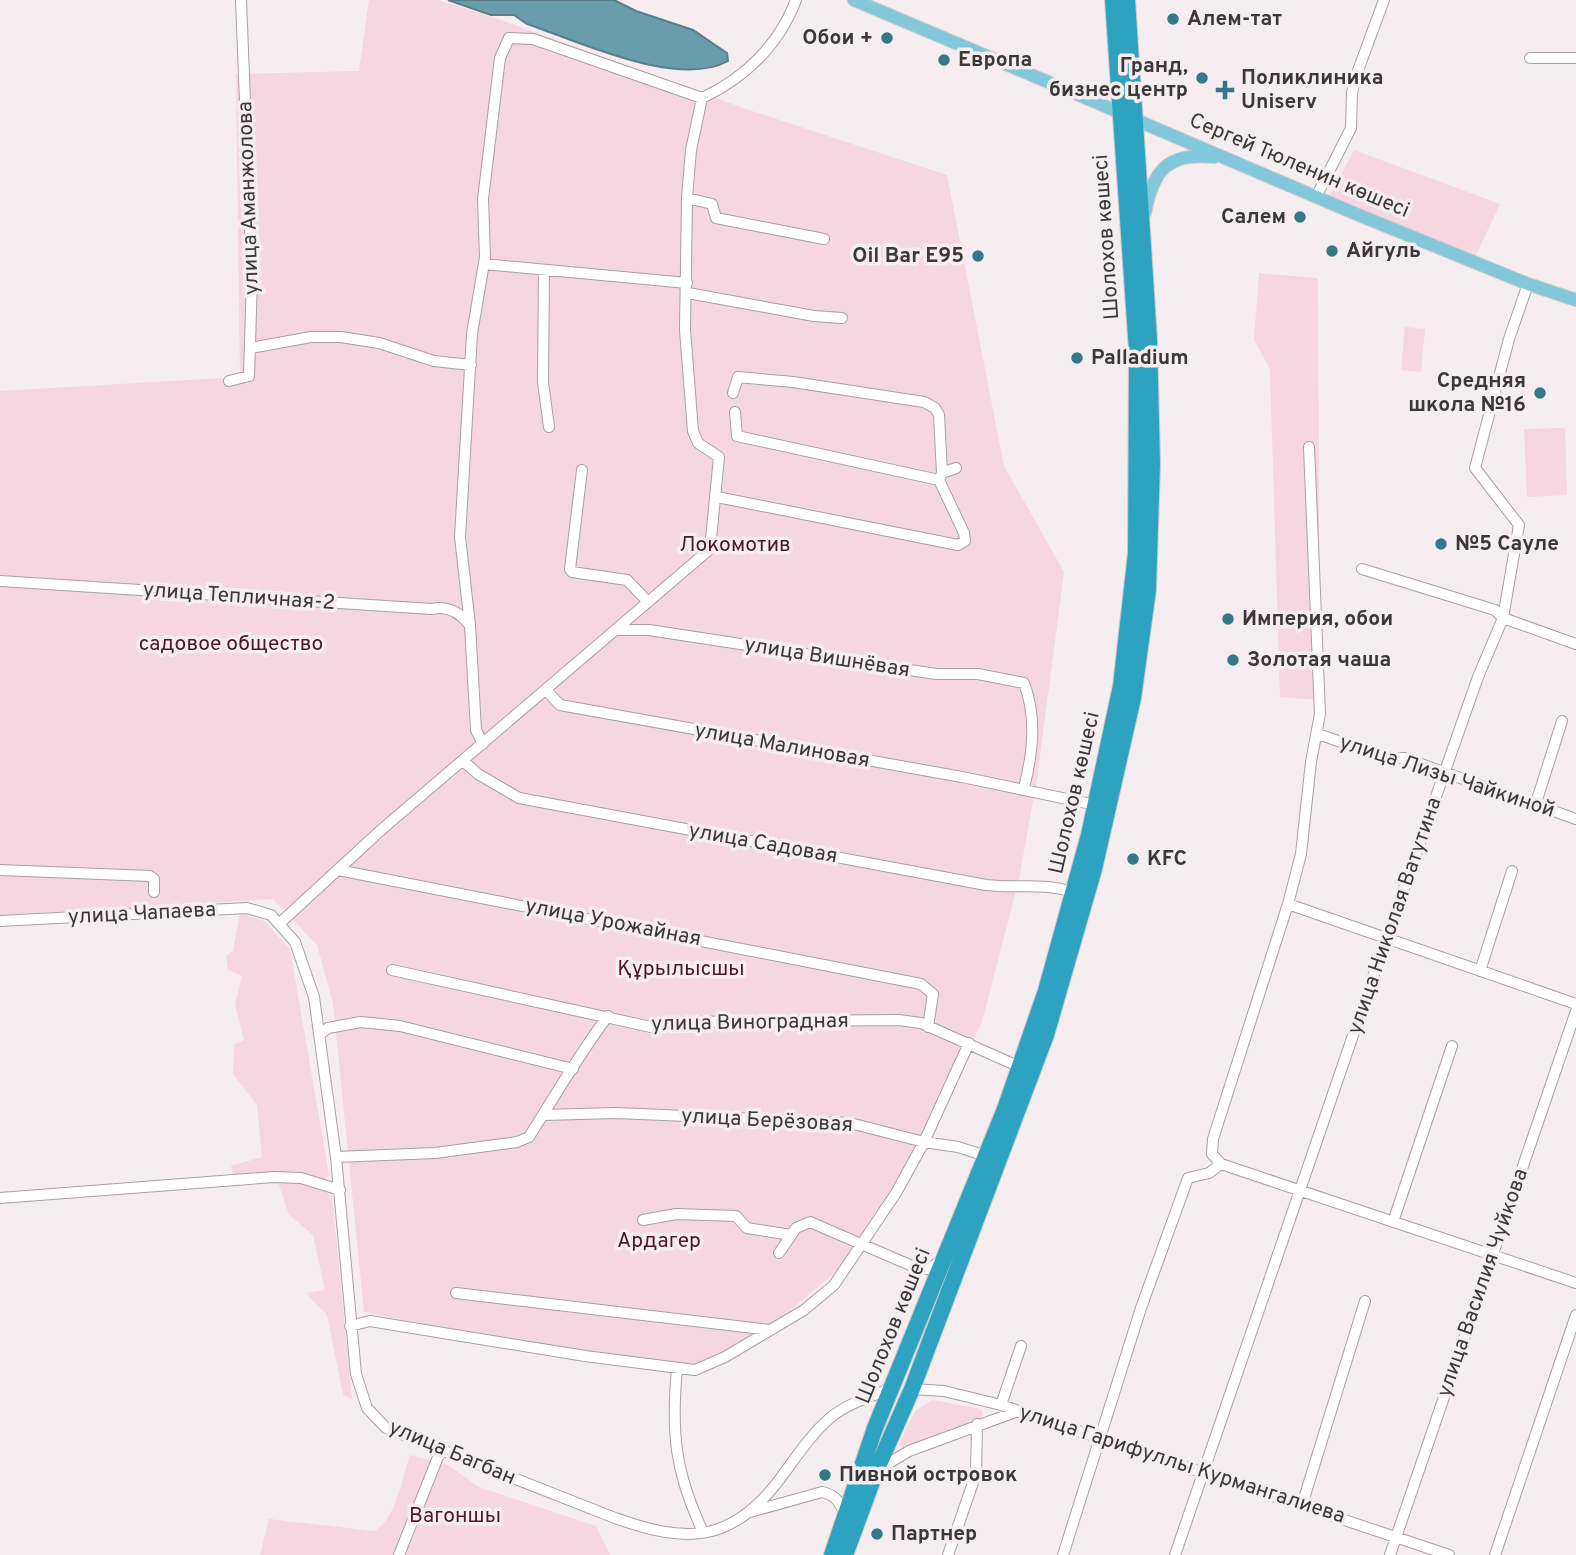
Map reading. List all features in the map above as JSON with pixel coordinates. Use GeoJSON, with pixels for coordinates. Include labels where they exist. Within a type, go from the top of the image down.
{"type":"FeatureCollection","features":[{"type":"Feature","properties":{"kind":"highway","name":"Шолохов көшесі"},"geometry":{"type":"LineString","coordinates":[[832,1555],[893,1388],[1020,1067],[1049,980],[1096,805],[1121,685],[1136,553],[1137,351],[1113,0]]}},
{"type":"Feature","properties":{"kind":"highway","name":"Шолохов көшесі"},"geometry":{"type":"LineString","coordinates":[[876,1471],[912,1390],[1046,1035],[1094,869],[1133,698],[1151,544],[1149,339],[1127,0]]}},
{"type":"Feature","properties":{"kind":"highway","name":"Сергей Тюленин көшесі"},"geometry":{"type":"LineString","coordinates":[[1119,112],[1136,120]]}},
{"type":"Feature","properties":{"kind":"highway"},"geometry":{"type":"LineString","coordinates":[[893,1388],[912,1390]]}},
{"type":"Feature","properties":{"kind":"highway"},"geometry":{"type":"LineString","coordinates":[[845,1555],[876,1471]]}},
{"type":"Feature","properties":{"kind":"main road","name":"Сергей Тюленин көшесі"},"geometry":{"type":"LineString","coordinates":[[854,0],[1119,112]]}},
{"type":"Feature","properties":{"kind":"main road","name":"Сергей Тюленин көшесі"},"geometry":{"type":"LineString","coordinates":[[1136,120],[1528,284],[1576,300]]}},
{"type":"Feature","properties":{"kind":"main road"},"geometry":{"type":"LineString","coordinates":[[1143,233],[1152,185],[1166,165],[1193,155],[1225,158]]}},
{"type":"Feature","properties":{"kind":"street","name":"улица Аманжолова"},"geometry":{"type":"LineString","coordinates":[[229,380],[249,376],[251,348],[252,278],[241,0]]}},
{"type":"Feature","properties":{"kind":"street"},"geometry":{"type":"LineString","coordinates":[[483,744],[476,730],[470,625],[460,537],[472,334],[484,264],[484,200],[500,58],[509,38],[533,39],[702,98],[720,90],[772,45],[788,22],[796,0]]}},
{"type":"Feature","properties":{"kind":"street"},"geometry":{"type":"LineString","coordinates":[[1316,197],[1351,128],[1356,76],[1384,0]]}},
{"type":"Feature","properties":{"kind":"street"},"geometry":{"type":"LineString","coordinates":[[1530,58],[1576,58]]}},
{"type":"Feature","properties":{"kind":"street"},"geometry":{"type":"LineString","coordinates":[[280,923],[381,830],[710,549],[719,457],[698,443],[693,431],[687,383],[687,198],[691,150],[702,98]]}},
{"type":"Feature","properties":{"kind":"street"},"geometry":{"type":"LineString","coordinates":[[687,198],[712,204],[716,218],[824,239]]}},
{"type":"Feature","properties":{"kind":"street"},"geometry":{"type":"LineString","coordinates":[[484,264],[687,288],[814,316],[842,318]]}},
{"type":"Feature","properties":{"kind":"street"},"geometry":{"type":"LineString","coordinates":[[544,270],[543,383],[549,427]]}},
{"type":"Feature","properties":{"kind":"street","name":"улица Николая Ватутина"},"geometry":{"type":"LineString","coordinates":[[1175,1555],[1386,939],[1478,677],[1503,618],[1519,525],[1475,468],[1509,339],[1528,284]]}},
{"type":"Feature","properties":{"kind":"street"},"geometry":{"type":"LineString","coordinates":[[251,348],[311,337],[341,337],[379,343],[434,361],[471,365]]}},
{"type":"Feature","properties":{"kind":"street"},"geometry":{"type":"LineString","coordinates":[[717,497],[958,545],[965,541],[940,476],[939,415],[935,408],[924,402],[793,382],[738,377],[733,393]]}},
{"type":"Feature","properties":{"kind":"street"},"geometry":{"type":"LineString","coordinates":[[735,412],[737,436],[940,476],[956,468]]}},
{"type":"Feature","properties":{"kind":"street"},"geometry":{"type":"LineString","coordinates":[[1308,447],[1320,714],[1318,734],[1311,762],[1301,854],[1288,904],[1213,1139],[1212,1154],[1221,1164],[1576,1283]]}},
{"type":"Feature","properties":{"kind":"street"},"geometry":{"type":"LineString","coordinates":[[582,470],[570,569],[572,572],[627,580],[648,602]]}},
{"type":"Feature","properties":{"kind":"street"},"geometry":{"type":"LineString","coordinates":[[1362,569],[1495,610],[1503,618],[1576,644]]}},
{"type":"Feature","properties":{"kind":"street","name":"улица Тепличная-2"},"geometry":{"type":"LineString","coordinates":[[0,581],[432,609],[441,607],[462,615],[470,625]]}},
{"type":"Feature","properties":{"kind":"street","name":"улица Вишнёвая"},"geometry":{"type":"LineString","coordinates":[[616,630],[649,630],[936,674],[978,674],[1024,683],[1029,695],[1033,750],[1024,788]]}},
{"type":"Feature","properties":{"kind":"street","name":"улица Малиновая"},"geometry":{"type":"LineString","coordinates":[[546,690],[560,705],[573,708],[962,776],[1096,805]]}},
{"type":"Feature","properties":{"kind":"street"},"geometry":{"type":"LineString","coordinates":[[1535,806],[1562,721]]}},
{"type":"Feature","properties":{"kind":"street","name":"улица Лизы Чайкиной"},"geometry":{"type":"LineString","coordinates":[[1318,734],[1389,759],[1404,758],[1576,819]]}},
{"type":"Feature","properties":{"kind":"street","name":"улица Садовая"},"geometry":{"type":"LineString","coordinates":[[463,761],[478,774],[519,799],[986,885],[1047,885],[1074,892]]}},
{"type":"Feature","properties":{"kind":"street"},"geometry":{"type":"LineString","coordinates":[[0,870],[150,876],[154,879],[154,892]]}},
{"type":"Feature","properties":{"kind":"street","name":"улица Урожайная"},"geometry":{"type":"LineString","coordinates":[[338,870],[921,984],[933,994],[928,1027]]}},
{"type":"Feature","properties":{"kind":"street"},"geometry":{"type":"LineString","coordinates":[[1480,971],[1512,872]]}},
{"type":"Feature","properties":{"kind":"street"},"geometry":{"type":"LineString","coordinates":[[1288,904],[1576,1004]]}},
{"type":"Feature","properties":{"kind":"street","name":"улица Чапаева"},"geometry":{"type":"LineString","coordinates":[[0,921],[247,908],[271,915],[280,923]]}},
{"type":"Feature","properties":{"kind":"street","name":"улица Багбан"},"geometry":{"type":"LineString","coordinates":[[280,923],[295,942],[306,968],[320,1034],[337,1157],[350,1326],[359,1387],[373,1417],[386,1428],[440,1452],[652,1531],[688,1536],[724,1527],[750,1512],[831,1418],[868,1397],[893,1388]]}},
{"type":"Feature","properties":{"kind":"street","name":"улица Виноградная"},"geometry":{"type":"LineString","coordinates":[[392,970],[651,1027],[669,1022],[899,1020],[928,1027],[1020,1067]]}},
{"type":"Feature","properties":{"kind":"street","name":"улица Василия Чуйкова"},"geometry":{"type":"LineString","coordinates":[[1390,1555],[1576,1011]]}},
{"type":"Feature","properties":{"kind":"street"},"geometry":{"type":"LineString","coordinates":[[337,1157],[435,1153],[517,1142],[528,1137],[573,1069],[582,1049],[608,1016]]}},
{"type":"Feature","properties":{"kind":"street"},"geometry":{"type":"LineString","coordinates":[[320,1034],[328,1028],[361,1022],[400,1026],[573,1069]]}},
{"type":"Feature","properties":{"kind":"street"},"geometry":{"type":"LineString","coordinates":[[350,1326],[370,1321],[585,1356],[695,1370],[725,1357],[804,1310],[834,1285],[863,1245],[924,1142],[969,1043]]}},
{"type":"Feature","properties":{"kind":"street"},"geometry":{"type":"LineString","coordinates":[[1394,1222],[1452,1046]]}},
{"type":"Feature","properties":{"kind":"street","name":"улица Берёзовая"},"geometry":{"type":"LineString","coordinates":[[543,1115],[615,1113],[850,1123],[924,1142],[958,1147],[986,1156]]}},
{"type":"Feature","properties":{"kind":"street"},"geometry":{"type":"LineString","coordinates":[[1063,1555],[1141,1308],[1188,1178],[1209,1173],[1221,1164]]}},
{"type":"Feature","properties":{"kind":"street"},"geometry":{"type":"LineString","coordinates":[[0,1198],[274,1177],[301,1178],[340,1190]]}},
{"type":"Feature","properties":{"kind":"street"},"geometry":{"type":"LineString","coordinates":[[643,1220],[676,1214],[736,1216],[747,1228],[791,1235]]}},
{"type":"Feature","properties":{"kind":"street"},"geometry":{"type":"LineString","coordinates":[[779,1253],[796,1228],[810,1222],[917,1268],[928,1269],[944,1259]]}},
{"type":"Feature","properties":{"kind":"street"},"geometry":{"type":"LineString","coordinates":[[456,1293],[770,1330]]}},
{"type":"Feature","properties":{"kind":"street"},"geometry":{"type":"LineString","coordinates":[[1302,1505],[1365,1301]]}},
{"type":"Feature","properties":{"kind":"street"},"geometry":{"type":"LineString","coordinates":[[1495,1555],[1576,1314]]}},
{"type":"Feature","properties":{"kind":"street"},"geometry":{"type":"LineString","coordinates":[[1001,1405],[1021,1346]]}},
{"type":"Feature","properties":{"kind":"street"},"geometry":{"type":"LineString","coordinates":[[677,1368],[673,1437],[689,1503],[703,1532]]}},
{"type":"Feature","properties":{"kind":"street","name":"улица Гарифуллы Курмангалиева"},"geometry":{"type":"LineString","coordinates":[[912,1390],[944,1391],[1018,1410],[1449,1555]]}},
{"type":"Feature","properties":{"kind":"street"},"geometry":{"type":"LineString","coordinates":[[876,1471],[909,1451],[1018,1410]]}},
{"type":"Feature","properties":{"kind":"street"},"geometry":{"type":"LineString","coordinates":[[948,1555],[976,1474],[976,1424]]}},
{"type":"Feature","properties":{"kind":"street"},"geometry":{"type":"LineString","coordinates":[[400,1555],[440,1452]]}},
{"type":"Feature","properties":{"kind":"street"},"geometry":{"type":"LineString","coordinates":[[750,1512],[822,1492],[832,1494],[845,1514]]}},
{"type":"Feature","properties":{"kind":"green space"},"geometry":{"type":"Polygon","coordinates":[[[369,0],[438,0],[493,17],[743,108],[947,175],[1004,466],[1064,572],[1037,779],[1019,879],[982,1022],[930,1127],[848,1262],[767,1329],[677,1375],[364,1312],[333,1003],[317,945],[273,899],[0,915],[0,391],[240,377],[236,74],[359,71],[369,0]]]}},
{"type":"Feature","properties":{"kind":"green space"},"geometry":{"type":"Polygon","coordinates":[[[1354,150],[1500,204],[1475,257],[1330,195],[1354,150]]]}},
{"type":"Feature","properties":{"kind":"green space"},"geometry":{"type":"Polygon","coordinates":[[[1259,273],[1318,278],[1320,700],[1280,697],[1270,369],[1254,340],[1259,273]]]}},
{"type":"Feature","properties":{"kind":"green space"},"geometry":{"type":"Polygon","coordinates":[[[1405,327],[1425,329],[1421,372],[1401,370],[1405,327]]]}},
{"type":"Feature","properties":{"kind":"green space"},"geometry":{"type":"Polygon","coordinates":[[[1565,428],[1567,495],[1527,497],[1524,429],[1565,428]]]}},
{"type":"Feature","properties":{"kind":"green space"},"geometry":{"type":"Polygon","coordinates":[[[240,913],[264,921],[290,949],[329,1175],[315,1187],[332,1195],[352,1399],[343,1395],[327,1315],[306,1293],[325,1290],[313,1235],[289,1215],[275,1173],[234,1178],[231,1166],[262,1157],[257,1105],[233,1074],[234,1045],[244,1040],[235,1005],[242,976],[228,970],[226,956],[233,951],[240,913]]]}},
{"type":"Feature","properties":{"kind":"green space"},"geometry":{"type":"Polygon","coordinates":[[[932,1400],[981,1409],[983,1414],[980,1419],[902,1447],[899,1444],[915,1411],[932,1400]]]}},
{"type":"Feature","properties":{"kind":"green space","name":"Вагоншы"},"geometry":{"type":"Polygon","coordinates":[[[410,1455],[448,1465],[479,1487],[596,1526],[610,1555],[260,1555],[269,1519],[374,1531],[382,1526],[393,1508],[410,1455]]]}},
{"type":"Feature","properties":{"kind":"water"},"geometry":{"type":"Polygon","coordinates":[[[448,0],[614,0],[636,11],[693,30],[727,53],[728,61],[707,68],[656,66],[600,51],[527,24],[514,15],[491,15],[448,0]]]}},
{"type":"Feature","properties":{"kind":"place","name":"Алем-тат"},"geometry":{"type":"Point","coordinates":[1173,19]}},
{"type":"Feature","properties":{"kind":"place","name":"Обои +"},"geometry":{"type":"Point","coordinates":[887,38]}},
{"type":"Feature","properties":{"kind":"place","name":"Европа"},"geometry":{"type":"Point","coordinates":[944,60]}},
{"type":"Feature","properties":{"kind":"place","name":"Гранд, бизнес центр"},"geometry":{"type":"Point","coordinates":[1202,78]}},
{"type":"Feature","properties":{"kind":"place","name":"Поликлиника Uniserv"},"geometry":{"type":"Point","coordinates":[1225,90]}},
{"type":"Feature","properties":{"kind":"place","name":"Салем"},"geometry":{"type":"Point","coordinates":[1300,217]}},
{"type":"Feature","properties":{"kind":"place","name":"Айгуль"},"geometry":{"type":"Point","coordinates":[1332,251]}},
{"type":"Feature","properties":{"kind":"place","name":"Oil Bar E95"},"geometry":{"type":"Point","coordinates":[978,256]}},
{"type":"Feature","properties":{"kind":"place","name":"Palladium"},"geometry":{"type":"Point","coordinates":[1077,358]}},
{"type":"Feature","properties":{"kind":"place","name":"Средняя школа №16"},"geometry":{"type":"Point","coordinates":[1540,393]}},
{"type":"Feature","properties":{"kind":"place","name":"№5 Сауле"},"geometry":{"type":"Point","coordinates":[1441,544]}},
{"type":"Feature","properties":{"kind":"place","name":"Империя, обои"},"geometry":{"type":"Point","coordinates":[1228,619]}},
{"type":"Feature","properties":{"kind":"place","name":"Золотая чаша"},"geometry":{"type":"Point","coordinates":[1233,660]}},
{"type":"Feature","properties":{"kind":"place","name":"KFC"},"geometry":{"type":"Point","coordinates":[1133,859]}},
{"type":"Feature","properties":{"kind":"place","name":"Пивной островок"},"geometry":{"type":"Point","coordinates":[825,1475]}},
{"type":"Feature","properties":{"kind":"place","name":"Партнер"},"geometry":{"type":"Point","coordinates":[877,1534]}},
{"type":"Feature","properties":{"kind":"park label","name":"Локомотив"},"geometry":{"type":"Point","coordinates":[735,545]}},
{"type":"Feature","properties":{"kind":"park label","name":"садовое общество"},"geometry":{"type":"Point","coordinates":[231,644]}},
{"type":"Feature","properties":{"kind":"park label","name":"Құрылысшы"},"geometry":{"type":"Point","coordinates":[681,969]}},
{"type":"Feature","properties":{"kind":"park label","name":"Ардагер"},"geometry":{"type":"Point","coordinates":[659,1241]}}]}
